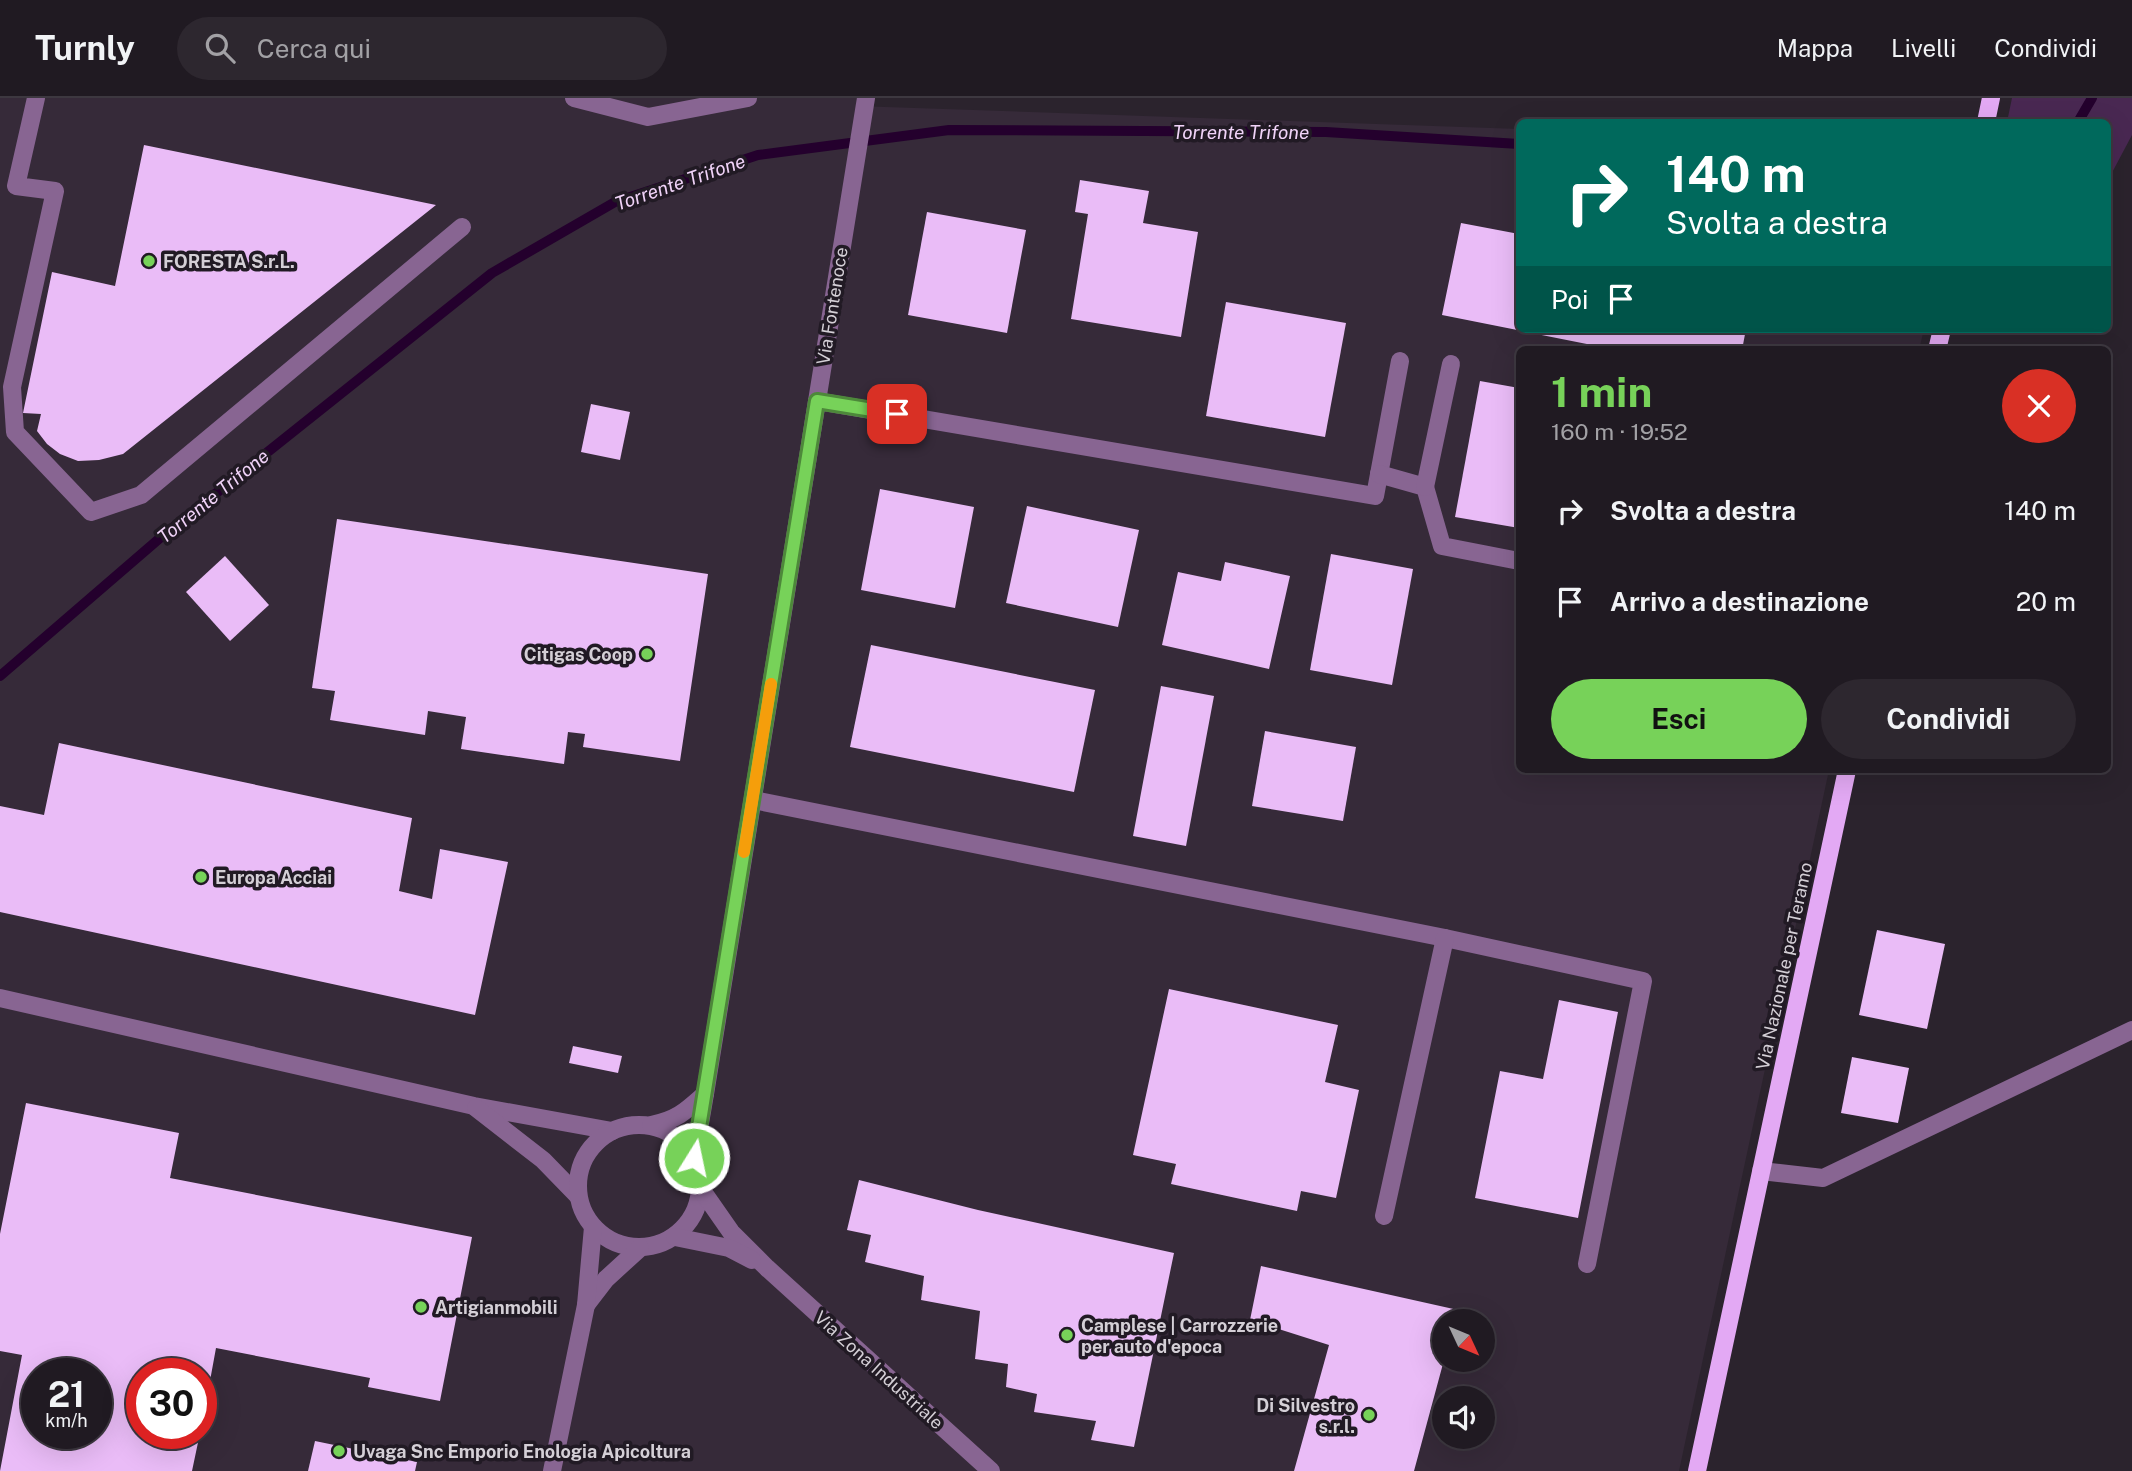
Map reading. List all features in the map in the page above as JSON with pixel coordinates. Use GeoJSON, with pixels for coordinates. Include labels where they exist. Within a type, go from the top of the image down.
{"type":"FeatureCollection","features":[{"type":"Feature","properties":{"kind":"main road"},"geometry":{"type":"LineString","coordinates":[[1987,119],[1991,98]]}},
{"type":"Feature","properties":{"kind":"main road","name":"Via Nazionale per Teramo"},"geometry":{"type":"LineString","coordinates":[[1697,1471],[1846,773]]}},
{"type":"Feature","properties":{"kind":"street"},"geometry":{"type":"LineString","coordinates":[[36,98],[16,187],[55,191],[12,387],[15,432],[90,512],[141,495],[462,227]]}},
{"type":"Feature","properties":{"kind":"street"},"geometry":{"type":"LineString","coordinates":[[573,98],[649,117],[748,98]]}},
{"type":"Feature","properties":{"kind":"street","name":"Via Fontenoce"},"geometry":{"type":"LineString","coordinates":[[694,1158],[866,98]]}},
{"type":"Feature","properties":{"kind":"street"},"geometry":{"type":"LineString","coordinates":[[817,401],[1374,496],[1400,360]]}},
{"type":"Feature","properties":{"kind":"street"},"geometry":{"type":"LineString","coordinates":[[1451,364],[1425,487],[1442,546],[1516,560]]}},
{"type":"Feature","properties":{"kind":"street"},"geometry":{"type":"LineString","coordinates":[[1379,474],[1425,487]]}},
{"type":"Feature","properties":{"kind":"street"},"geometry":{"type":"LineString","coordinates":[[752,800],[1445,938],[1643,981],[1587,1264]]}},
{"type":"Feature","properties":{"kind":"street"},"geometry":{"type":"LineString","coordinates":[[1384,1216],[1445,938]]}},
{"type":"Feature","properties":{"kind":"street"},"geometry":{"type":"LineString","coordinates":[[0,998],[474,1105],[612,1131]]}},
{"type":"Feature","properties":{"kind":"street"},"geometry":{"type":"LineString","coordinates":[[1761,1171],[1823,1178],[2132,1030]]}},
{"type":"Feature","properties":{"kind":"street"},"geometry":{"type":"LineString","coordinates":[[649,1125],[668,1131],[683,1142],[694,1158],[700,1173],[701,1189],[697,1207],[688,1223],[675,1237],[658,1245],[640,1248],[622,1246],[593,1227],[584,1212],[578,1196],[579,1176],[585,1158],[597,1142],[612,1131],[630,1125],[668,1122],[683,1114],[705,1094]]}},
{"type":"Feature","properties":{"kind":"street"},"geometry":{"type":"LineString","coordinates":[[474,1105],[543,1160],[578,1196]]}},
{"type":"Feature","properties":{"kind":"street","name":"Via Zona Industriale"},"geometry":{"type":"LineString","coordinates":[[701,1189],[731,1232],[767,1268],[990,1471]]}},
{"type":"Feature","properties":{"kind":"street"},"geometry":{"type":"LineString","coordinates":[[552,1471],[586,1305],[593,1227]]}},
{"type":"Feature","properties":{"kind":"street","name":"Via Zona Industriale"},"geometry":{"type":"LineString","coordinates":[[675,1237],[729,1248],[767,1268]]}},
{"type":"Feature","properties":{"kind":"street"},"geometry":{"type":"LineString","coordinates":[[586,1305],[606,1279],[640,1248]]}},
{"type":"Feature","properties":{"kind":"shaded area"},"geometry":{"type":"Polygon","coordinates":[[[0,98],[857,98],[856,106],[1516,129],[1516,333],[1923,333],[1920,346],[1516,346],[1516,773],[1828,773],[1679,1471],[0,1471],[0,98]]]}},
{"type":"Feature","properties":{"kind":"shaded area"},"geometry":{"type":"Polygon","coordinates":[[[2012,98],[2132,98],[2132,135],[2111,174],[2111,119],[2008,119],[2012,98]]]}},
{"type":"Feature","properties":{"kind":"building"},"geometry":{"type":"Polygon","coordinates":[[[144,145],[436,205],[123,454],[99,460],[78,461],[60,454],[47,444],[37,431],[41,414],[23,413],[52,272],[115,286],[144,145]]]}},
{"type":"Feature","properties":{"kind":"building"},"geometry":{"type":"Polygon","coordinates":[[[1080,180],[1149,191],[1143,223],[1198,232],[1181,337],[1071,319],[1088,214],[1075,212],[1080,180]]]}},
{"type":"Feature","properties":{"kind":"building"},"geometry":{"type":"Polygon","coordinates":[[[927,212],[1026,230],[1007,333],[908,315],[927,212]]]}},
{"type":"Feature","properties":{"kind":"building"},"geometry":{"type":"Polygon","coordinates":[[[1461,223],[1516,233],[1516,330],[1442,315],[1461,223]]]}},
{"type":"Feature","properties":{"kind":"building"},"geometry":{"type":"Polygon","coordinates":[[[1226,302],[1346,323],[1325,437],[1206,416],[1226,302]]]}},
{"type":"Feature","properties":{"kind":"building"},"geometry":{"type":"Polygon","coordinates":[[[1532,333],[1745,333],[1743,346],[1597,346],[1532,333]]]}},
{"type":"Feature","properties":{"kind":"building"},"geometry":{"type":"Polygon","coordinates":[[[1480,381],[1516,387],[1516,527],[1455,517],[1480,381]]]}},
{"type":"Feature","properties":{"kind":"building"},"geometry":{"type":"Polygon","coordinates":[[[591,404],[630,412],[620,460],[581,452],[591,404]]]}},
{"type":"Feature","properties":{"kind":"building"},"geometry":{"type":"Polygon","coordinates":[[[880,489],[974,507],[955,608],[861,590],[880,489]]]}},
{"type":"Feature","properties":{"kind":"building"},"geometry":{"type":"Polygon","coordinates":[[[1027,506],[1139,530],[1118,627],[1006,603],[1027,506]]]}},
{"type":"Feature","properties":{"kind":"building"},"geometry":{"type":"Polygon","coordinates":[[[337,519],[708,574],[680,761],[583,747],[585,734],[568,732],[564,764],[461,749],[466,717],[428,711],[425,735],[330,720],[335,691],[312,688],[337,519]]]}},
{"type":"Feature","properties":{"kind":"building"},"geometry":{"type":"Polygon","coordinates":[[[1331,554],[1413,569],[1392,685],[1310,670],[1331,554]]]}},
{"type":"Feature","properties":{"kind":"building"},"geometry":{"type":"Polygon","coordinates":[[[225,556],[269,605],[230,641],[186,592],[225,556]]]}},
{"type":"Feature","properties":{"kind":"building"},"geometry":{"type":"Polygon","coordinates":[[[1225,562],[1290,576],[1269,669],[1162,645],[1178,572],[1221,581],[1225,562]]]}},
{"type":"Feature","properties":{"kind":"building"},"geometry":{"type":"Polygon","coordinates":[[[871,645],[1095,690],[1074,792],[850,747],[871,645]]]}},
{"type":"Feature","properties":{"kind":"building"},"geometry":{"type":"Polygon","coordinates":[[[1161,686],[1214,696],[1186,846],[1133,836],[1161,686]]]}},
{"type":"Feature","properties":{"kind":"building"},"geometry":{"type":"Polygon","coordinates":[[[1265,731],[1356,747],[1343,821],[1252,806],[1265,731]]]}},
{"type":"Feature","properties":{"kind":"building","name":"Europa Acciai"},"geometry":{"type":"Polygon","coordinates":[[[59,743],[412,818],[399,891],[432,899],[440,849],[508,862],[475,1015],[0,912],[0,806],[44,815],[59,743]]]}},
{"type":"Feature","properties":{"kind":"building"},"geometry":{"type":"Polygon","coordinates":[[[1877,930],[1945,944],[1927,1029],[1859,1015],[1877,930]]]}},
{"type":"Feature","properties":{"kind":"building"},"geometry":{"type":"Polygon","coordinates":[[[1169,989],[1338,1025],[1325,1082],[1359,1090],[1336,1198],[1301,1191],[1297,1211],[1171,1184],[1176,1164],[1133,1155],[1169,989]]]}},
{"type":"Feature","properties":{"kind":"building"},"geometry":{"type":"Polygon","coordinates":[[[1559,1000],[1618,1012],[1578,1218],[1475,1198],[1500,1071],[1543,1079],[1559,1000]]]}},
{"type":"Feature","properties":{"kind":"building"},"geometry":{"type":"Polygon","coordinates":[[[573,1046],[622,1056],[618,1073],[569,1063],[573,1046]]]}},
{"type":"Feature","properties":{"kind":"building"},"geometry":{"type":"Polygon","coordinates":[[[1852,1057],[1909,1068],[1898,1123],[1841,1113],[1852,1057]]]}},
{"type":"Feature","properties":{"kind":"building"},"geometry":{"type":"Polygon","coordinates":[[[26,1103],[179,1133],[170,1178],[472,1237],[440,1401],[368,1387],[370,1378],[216,1348],[214,1358],[126,1358],[126,1449],[197,1449],[192,1471],[0,1471],[21,1360],[21,1449],[112,1449],[112,1358],[21,1358],[22,1355],[0,1351],[0,1234],[26,1103]]]}},
{"type":"Feature","properties":{"kind":"building","name":"Camplese | Carrozzerie per auto d'epoca"},"geometry":{"type":"Polygon","coordinates":[[[859,1180],[978,1210],[1174,1253],[1134,1447],[1091,1440],[1096,1421],[1034,1412],[1037,1394],[1006,1387],[1008,1364],[975,1359],[980,1311],[921,1300],[924,1276],[865,1262],[871,1235],[847,1230],[859,1180]]]}},
{"type":"Feature","properties":{"kind":"building","name":"Di Silvestro s.r.l."},"geometry":{"type":"Polygon","coordinates":[[[1261,1266],[1454,1309],[1432,1309],[1432,1372],[1441,1372],[1437,1386],[1432,1386],[1432,1404],[1414,1471],[1294,1471],[1329,1345],[1250,1320],[1261,1266]]]}},
{"type":"Feature","properties":{"kind":"building","name":"Uvaga Snc Emporio Enologia Apicoltura"},"geometry":{"type":"Polygon","coordinates":[[[315,1441],[417,1462],[415,1471],[308,1471],[315,1441]]]}},
{"type":"Feature","properties":{"kind":"waterway","name":"Torrente Trifone"},"geometry":{"type":"LineString","coordinates":[[2080,119],[2092,98]]}},
{"type":"Feature","properties":{"kind":"waterway","name":"Torrente Trifone"},"geometry":{"type":"LineString","coordinates":[[0,676],[160,538],[492,273],[615,202],[758,155],[949,130],[1326,132],[1516,144]]}},
{"type":"Feature","properties":{"kind":"slow traffic"},"geometry":{"type":"LineString","coordinates":[[744,852],[771,684]]}},
{"type":"Feature","properties":{"kind":"place","name":"FORESTA S.r.L."},"geometry":{"type":"Point","coordinates":[149,261]}},
{"type":"Feature","properties":{"kind":"place","name":"Citigas Coop"},"geometry":{"type":"Point","coordinates":[647,654]}},
{"type":"Feature","properties":{"kind":"place","name":"Europa Acciai"},"geometry":{"type":"Point","coordinates":[201,877]}},
{"type":"Feature","properties":{"kind":"place","name":"Artigianmobili"},"geometry":{"type":"Point","coordinates":[421,1307]}},
{"type":"Feature","properties":{"kind":"place","name":"Camplese | Carrozzerie per auto d'epoca"},"geometry":{"type":"Point","coordinates":[1067,1335]}},
{"type":"Feature","properties":{"kind":"place","name":"Di Silvestro s.r.l."},"geometry":{"type":"Point","coordinates":[1369,1415]}},
{"type":"Feature","properties":{"kind":"place","name":"Uvaga Snc Emporio Enologia Apicoltura"},"geometry":{"type":"Point","coordinates":[339,1451]}},
{"type":"Feature","properties":{"kind":"route"},"geometry":{"type":"LineString","coordinates":[[694,1158],[817,401],[897,414]]}}]}
